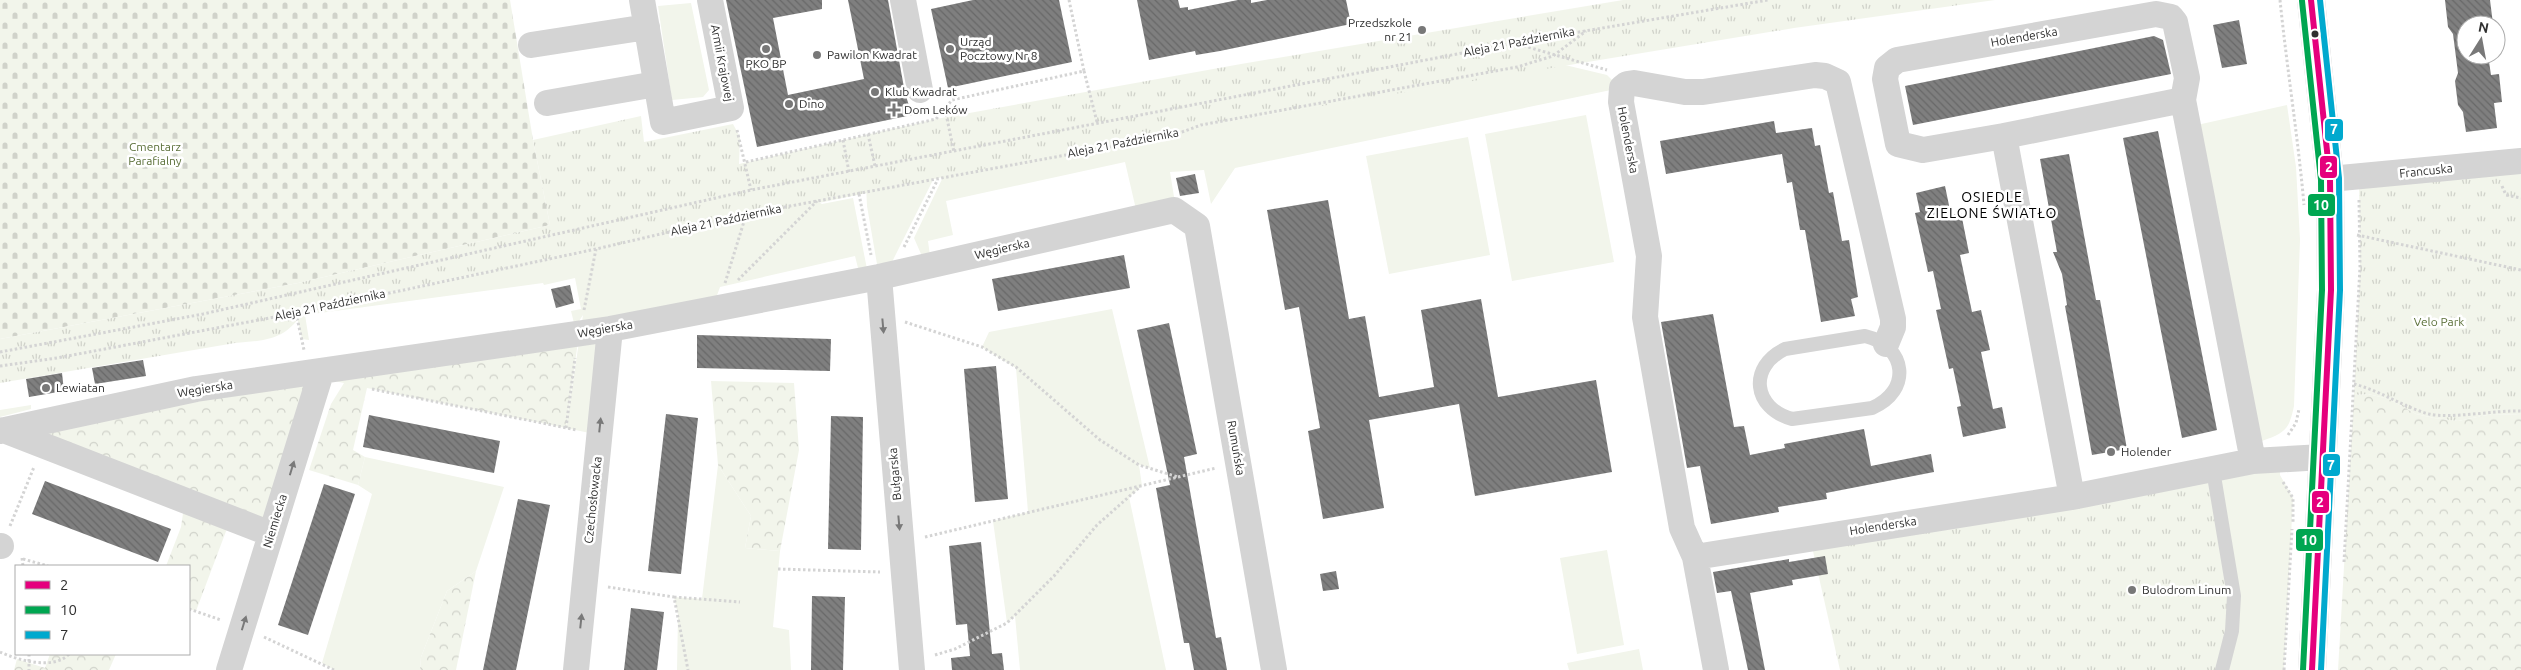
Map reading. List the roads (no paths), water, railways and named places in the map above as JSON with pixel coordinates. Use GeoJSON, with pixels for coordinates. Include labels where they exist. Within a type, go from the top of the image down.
{"type":"FeatureCollection","features":[{"type":"Feature","properties":{"kind":"main road"},"geometry":{"type":"LineString","coordinates":[[2311,0],[2330,179],[2331,290],[2312,670]]}},
{"type":"Feature","properties":{"kind":"street","name":"Armii Krajowej"},"geometry":{"type":"LineString","coordinates":[[642,0],[663,122],[731,108],[710,0]]}},
{"type":"Feature","properties":{"kind":"street"},"geometry":{"type":"LineString","coordinates":[[908,1],[920,90]]}},
{"type":"Feature","properties":{"kind":"street","name":"Holenderska"},"geometry":{"type":"LineString","coordinates":[[2183,100],[2004,136],[1923,150],[1898,144],[1886,79],[1887,68],[1897,60],[2164,14],[2171,16],[2178,30],[2187,78],[2183,100],[2253,461]]}},
{"type":"Feature","properties":{"kind":"street"},"geometry":{"type":"LineString","coordinates":[[531,45],[647,27]]}},
{"type":"Feature","properties":{"kind":"street","name":"Holenderska"},"geometry":{"type":"LineString","coordinates":[[1716,670],[1695,557],[1682,528],[1645,317],[1649,256],[1621,102],[1622,88],[1627,84],[1634,83],[1685,92],[1703,92],[1815,76],[1825,76],[1838,82],[1893,318],[1893,327],[1886,344]]}},
{"type":"Feature","properties":{"kind":"street"},"geometry":{"type":"LineString","coordinates":[[547,103],[656,84]]}},
{"type":"Feature","properties":{"kind":"street"},"geometry":{"type":"LineString","coordinates":[[2004,136],[2072,497]]}},
{"type":"Feature","properties":{"kind":"street","name":"Francuska"},"geometry":{"type":"LineString","coordinates":[[2330,179],[2521,161]]}},
{"type":"Feature","properties":{"kind":"street","name":"Węgierska"},"geometry":{"type":"LineString","coordinates":[[2,430],[196,389],[315,374],[610,329],[719,303],[882,277],[1174,210],[1197,226]]}},
{"type":"Feature","properties":{"kind":"street","name":"Rumuńska"},"geometry":{"type":"LineString","coordinates":[[1197,226],[1274,670]]}},
{"type":"Feature","properties":{"kind":"street","name":"Bułgarska"},"geometry":{"type":"LineString","coordinates":[[882,277],[882,311],[911,666]]}},
{"type":"Feature","properties":{"kind":"street","name":"Czechosłowacka"},"geometry":{"type":"LineString","coordinates":[[576,670],[610,329]]}},
{"type":"Feature","properties":{"kind":"street","name":"Niemiecka"},"geometry":{"type":"LineString","coordinates":[[229,670],[271,534],[315,374]]}},
{"type":"Feature","properties":{"kind":"street","name":"Węgierska"},"geometry":{"type":"LineString","coordinates":[[2,430],[271,534]]}},
{"type":"Feature","properties":{"kind":"street","name":"Holenderska"},"geometry":{"type":"LineString","coordinates":[[1695,557],[2072,497],[2253,461],[2323,457]]}},
{"type":"Feature","properties":{"kind":"lane"},"geometry":{"type":"LineString","coordinates":[[1865,336],[1886,344],[1898,363],[1900,375],[1897,386],[1891,396],[1872,408],[1792,419],[1780,416],[1770,409],[1763,398],[1760,387],[1761,374],[1766,363],[1774,354],[1785,349],[1865,336]]}},
{"type":"Feature","properties":{"kind":"lane"},"geometry":{"type":"LineString","coordinates":[[2213,470],[2234,596],[2232,632],[2222,670]]}},
{"type":"Feature","properties":{"kind":"place","name":"Przedszkole nr 21"},"geometry":{"type":"Point","coordinates":[1422,30]}},
{"type":"Feature","properties":{"kind":"place","name":"PKO BP"},"geometry":{"type":"Point","coordinates":[766,49]}},
{"type":"Feature","properties":{"kind":"place","name":"Urząd Pocztowy Nr 8"},"geometry":{"type":"Point","coordinates":[950,49]}},
{"type":"Feature","properties":{"kind":"place","name":"Pawilon Kwadrat"},"geometry":{"type":"Point","coordinates":[817,55]}},
{"type":"Feature","properties":{"kind":"place","name":"Klub Kwadrat"},"geometry":{"type":"Point","coordinates":[875,92]}},
{"type":"Feature","properties":{"kind":"place","name":"Dino"},"geometry":{"type":"Point","coordinates":[789,104]}},
{"type":"Feature","properties":{"kind":"place","name":"Dom Leków"},"geometry":{"type":"Point","coordinates":[894,110]}},
{"type":"Feature","properties":{"kind":"place","name":"Lewiatan"},"geometry":{"type":"Point","coordinates":[46,388]}},
{"type":"Feature","properties":{"kind":"place","name":"Holender"},"geometry":{"type":"Point","coordinates":[2111,452]}},
{"type":"Feature","properties":{"kind":"place","name":"Bulodrom Linum"},"geometry":{"type":"Point","coordinates":[2132,590]}},
{"type":"Feature","properties":{"kind":"district","name":"OSIEDLE ZIELONE ŚWIATŁO"},"geometry":{"type":"Point","coordinates":[1992,206]}},
{"type":"Feature","properties":{"kind":"park label","name":"Cmentarz Parafialny"},"geometry":{"type":"Point","coordinates":[155,154]}},
{"type":"Feature","properties":{"kind":"park label","name":"Velo Park"},"geometry":{"type":"Point","coordinates":[2439,322]}}]}
